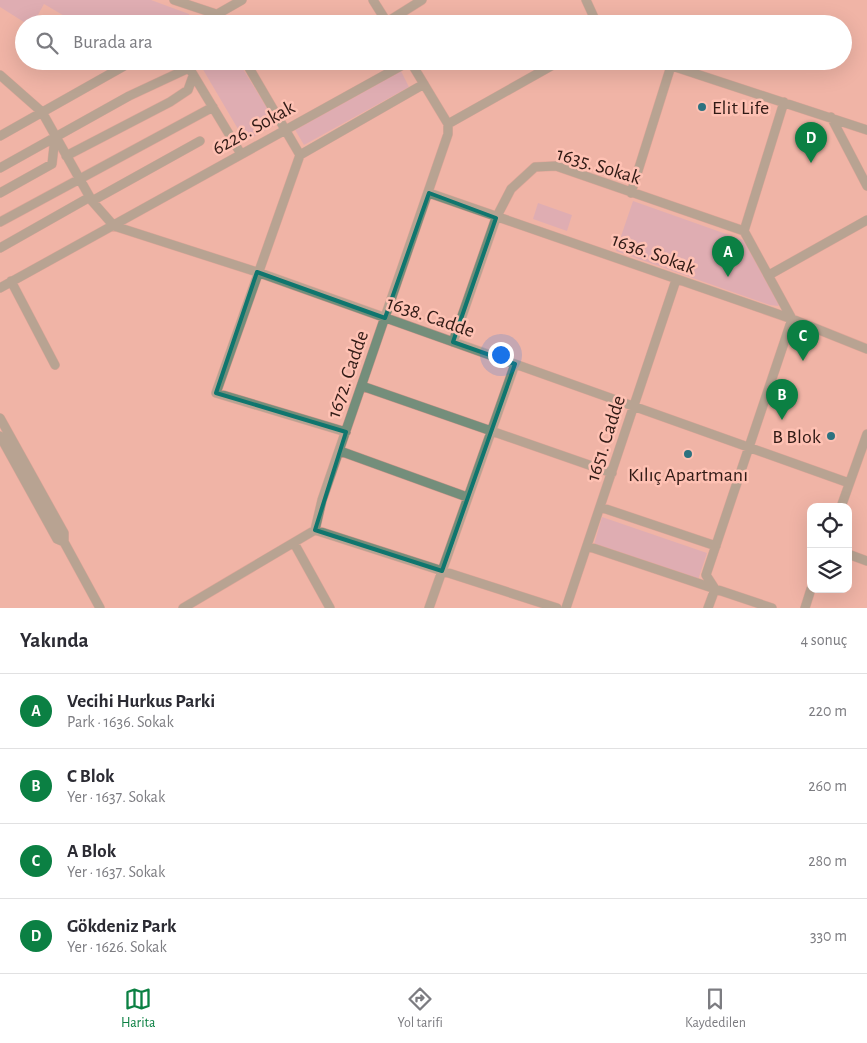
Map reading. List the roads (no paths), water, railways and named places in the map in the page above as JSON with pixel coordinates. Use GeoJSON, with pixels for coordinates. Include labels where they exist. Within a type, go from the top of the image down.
{"type":"FeatureCollection","features":[{"type":"Feature","properties":{"kind":"street"},"geometry":{"type":"LineString","coordinates":[[174,0],[216,14],[242,0]]}},
{"type":"Feature","properties":{"kind":"street"},"geometry":{"type":"LineString","coordinates":[[373,0],[382,15]]}},
{"type":"Feature","properties":{"kind":"street"},"geometry":{"type":"LineString","coordinates":[[399,15],[422,0]]}},
{"type":"Feature","properties":{"kind":"street"},"geometry":{"type":"LineString","coordinates":[[586,0],[593,15]]}},
{"type":"Feature","properties":{"kind":"street"},"geometry":{"type":"LineString","coordinates":[[0,136],[117,70]]}},
{"type":"Feature","properties":{"kind":"street"},"geometry":{"type":"LineString","coordinates":[[0,168],[130,96],[185,70]]}},
{"type":"Feature","properties":{"kind":"street"},"geometry":{"type":"LineString","coordinates":[[66,156],[170,102],[188,90],[189,70]]}},
{"type":"Feature","properties":{"kind":"street"},"geometry":{"type":"LineString","coordinates":[[190,70],[241,154]]}},
{"type":"Feature","properties":{"kind":"street"},"geometry":{"type":"LineString","coordinates":[[249,70],[300,155]]}},
{"type":"Feature","properties":{"kind":"street","name":"6226. Sokak"},"geometry":{"type":"LineString","coordinates":[[0,288],[393,70]]}},
{"type":"Feature","properties":{"kind":"street"},"geometry":{"type":"LineString","coordinates":[[415,70],[448,124],[544,70]]}},
{"type":"Feature","properties":{"kind":"street"},"geometry":{"type":"LineString","coordinates":[[631,193],[670,70]]}},
{"type":"Feature","properties":{"kind":"street"},"geometry":{"type":"LineString","coordinates":[[684,70],[867,130]]}},
{"type":"Feature","properties":{"kind":"street"},"geometry":{"type":"LineString","coordinates":[[0,75],[42,112],[91,199],[114,226]]}},
{"type":"Feature","properties":{"kind":"street"},"geometry":{"type":"LineString","coordinates":[[346,432],[216,393],[257,272],[300,155],[424,84]]}},
{"type":"Feature","properties":{"kind":"street"},"geometry":{"type":"LineString","coordinates":[[715,589],[706,575],[792,319],[744,231],[784,102]]}},
{"type":"Feature","properties":{"kind":"street"},"geometry":{"type":"LineString","coordinates":[[0,222],[79,177],[213,106]]}},
{"type":"Feature","properties":{"kind":"street"},"geometry":{"type":"LineString","coordinates":[[831,118],[867,186]]}},
{"type":"Feature","properties":{"kind":"street","name":"1672. Cadde"},"geometry":{"type":"LineString","coordinates":[[315,530],[322,500],[429,193],[448,134],[448,124]]}},
{"type":"Feature","properties":{"kind":"street"},"geometry":{"type":"LineString","coordinates":[[0,194],[52,164],[55,137]]}},
{"type":"Feature","properties":{"kind":"street"},"geometry":{"type":"LineString","coordinates":[[0,248],[200,141]]}},
{"type":"Feature","properties":{"kind":"street","name":"1635. Sokak"},"geometry":{"type":"LineString","coordinates":[[453,342],[496,218],[511,189],[536,166],[556,166],[744,231]]}},
{"type":"Feature","properties":{"kind":"street","name":"1636. Sokak"},"geometry":{"type":"LineString","coordinates":[[429,193],[496,218],[792,319],[867,349]]}},
{"type":"Feature","properties":{"kind":"street"},"geometry":{"type":"LineString","coordinates":[[770,276],[867,220]]}},
{"type":"Feature","properties":{"kind":"street","name":"1638. Cadde"},"geometry":{"type":"LineString","coordinates":[[114,226],[257,272],[849,483]]}},
{"type":"Feature","properties":{"kind":"street","name":"1651. Cadde"},"geometry":{"type":"LineString","coordinates":[[566,608],[676,280]]}},
{"type":"Feature","properties":{"kind":"street"},"geometry":{"type":"LineString","coordinates":[[11,282],[55,365]]}},
{"type":"Feature","properties":{"kind":"street"},"geometry":{"type":"LineString","coordinates":[[429,608],[515,364]]}},
{"type":"Feature","properties":{"kind":"street"},"geometry":{"type":"LineString","coordinates":[[362,386],[612,473]]}},
{"type":"Feature","properties":{"kind":"street"},"geometry":{"type":"LineString","coordinates":[[0,418],[64,533],[64,542],[100,608]]}},
{"type":"Feature","properties":{"kind":"street"},"geometry":{"type":"LineString","coordinates":[[842,503],[867,434]]}},
{"type":"Feature","properties":{"kind":"street"},"geometry":{"type":"LineString","coordinates":[[0,438],[57,539],[64,542]]}},
{"type":"Feature","properties":{"kind":"street"},"geometry":{"type":"LineString","coordinates":[[340,451],[467,497]]}},
{"type":"Feature","properties":{"kind":"street"},"geometry":{"type":"LineString","coordinates":[[600,508],[716,546]]}},
{"type":"Feature","properties":{"kind":"street"},"geometry":{"type":"LineString","coordinates":[[183,608],[315,530],[558,608]]}},
{"type":"Feature","properties":{"kind":"street"},"geometry":{"type":"LineString","coordinates":[[294,543],[330,608]]}},
{"type":"Feature","properties":{"kind":"street"},"geometry":{"type":"LineString","coordinates":[[587,546],[772,608]]}},
{"type":"Feature","properties":{"kind":"street"},"geometry":{"type":"LineString","coordinates":[[852,555],[867,561]]}},
{"type":"Feature","properties":{"kind":"street"},"geometry":{"type":"LineString","coordinates":[[708,608],[715,589]]}},
{"type":"Feature","properties":{"kind":"street"},"geometry":{"type":"LineString","coordinates":[[805,608],[810,593]]}},
{"type":"Feature","properties":{"kind":"place","name":"Elit Life"},"geometry":{"type":"Point","coordinates":[702,107]}},
{"type":"Feature","properties":{"kind":"place","name":"Gökdeniz Park"},"geometry":{"type":"Point","coordinates":[811,163]}},
{"type":"Feature","properties":{"kind":"place","name":"Vecihi Hurkus Parki"},"geometry":{"type":"Point","coordinates":[728,277]}},
{"type":"Feature","properties":{"kind":"place","name":"A Blok"},"geometry":{"type":"Point","coordinates":[803,361]}},
{"type":"Feature","properties":{"kind":"place","name":"C Blok"},"geometry":{"type":"Point","coordinates":[782,420]}},
{"type":"Feature","properties":{"kind":"place","name":"B Blok"},"geometry":{"type":"Point","coordinates":[831,436]}},
{"type":"Feature","properties":{"kind":"place","name":"Kılıç Apartmanı"},"geometry":{"type":"Point","coordinates":[688,454]}}]}
